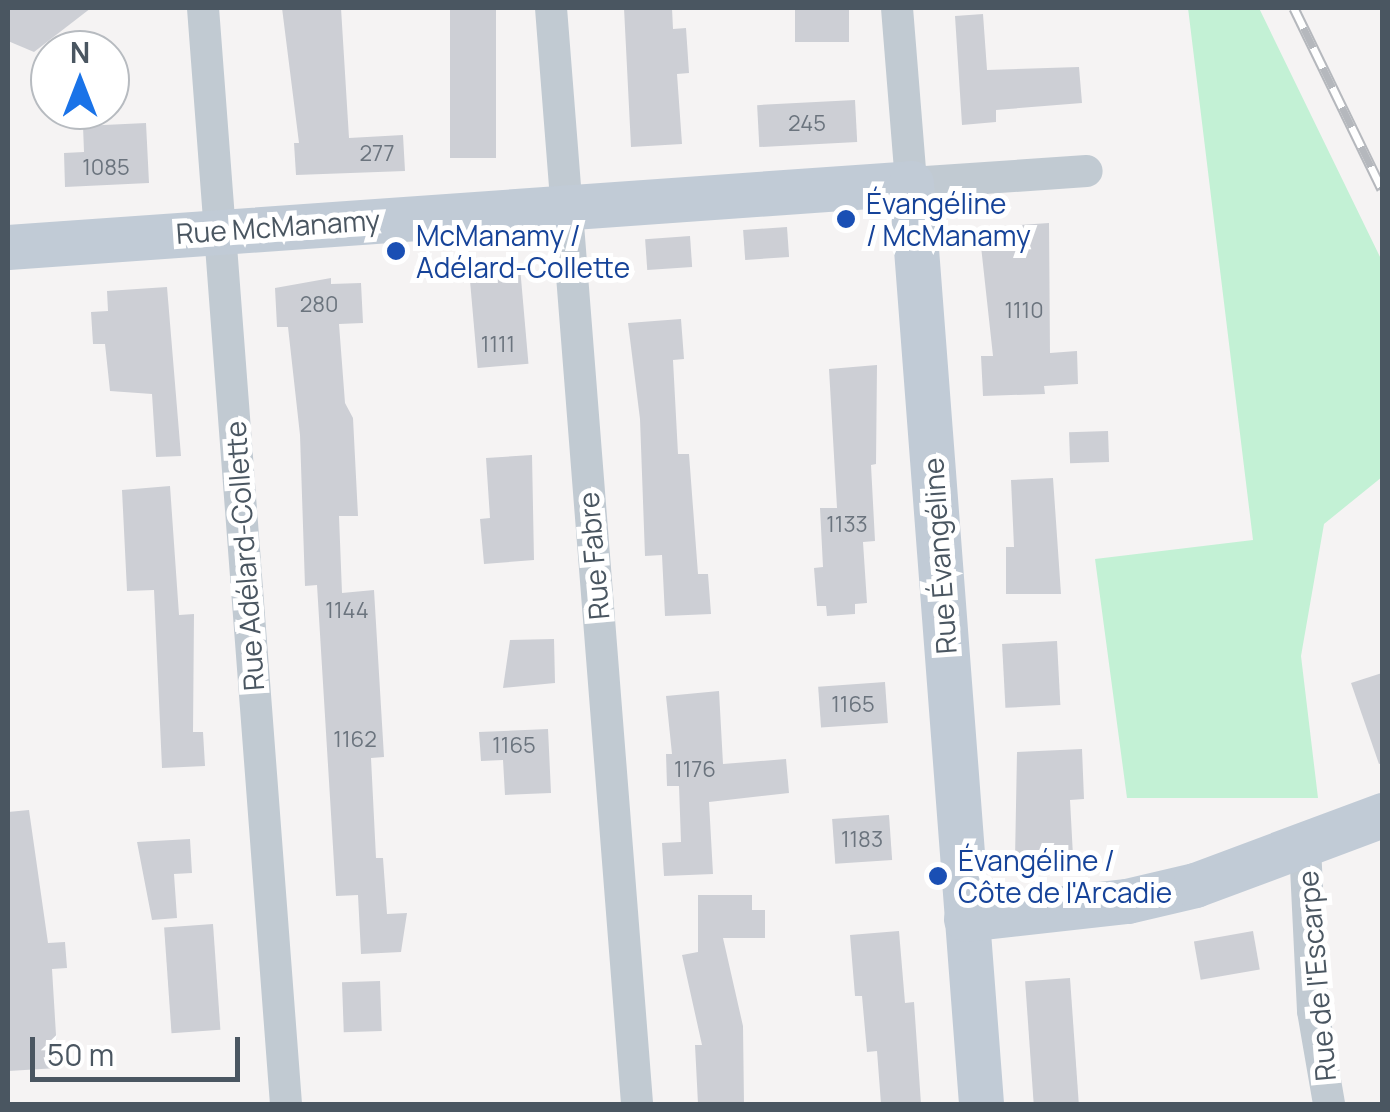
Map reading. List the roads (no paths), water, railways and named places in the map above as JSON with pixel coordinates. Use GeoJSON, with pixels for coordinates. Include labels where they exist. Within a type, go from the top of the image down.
{"type":"FeatureCollection","features":[{"type":"Feature","properties":{"kind":"street","name":"Rue Adélard-Collette"},"geometry":{"type":"LineString","coordinates":[[203,8],[286,1104]]}},
{"type":"Feature","properties":{"kind":"street","name":"Rue Fabre"},"geometry":{"type":"LineString","coordinates":[[550,8],[637,1104]]}},
{"type":"Feature","properties":{"kind":"street","name":"Rue Évangéline"},"geometry":{"type":"LineString","coordinates":[[897,8],[981,1104]]}},
{"type":"Feature","properties":{"kind":"street","name":"Rue McManamy"},"geometry":{"type":"LineString","coordinates":[[8,247],[565,204],[1087,171]]}},
{"type":"Feature","properties":{"kind":"street"},"geometry":{"type":"LineString","coordinates":[[966,920],[1127,901],[1305,847],[1382,815]]}},
{"type":"Feature","properties":{"kind":"street","name":"Rue de l'Escarpe"},"geometry":{"type":"LineString","coordinates":[[1305,847],[1314,1011],[1329,1104]]}},
{"type":"Feature","properties":{"kind":"railway"},"geometry":{"type":"LineString","coordinates":[[1294,8],[1382,189]]}},
{"type":"Feature","properties":{"kind":"place","name":"Évangéline / McManamy"},"geometry":{"type":"Point","coordinates":[846,219]}},
{"type":"Feature","properties":{"kind":"place","name":"McManamy / Adélard-Collette"},"geometry":{"type":"Point","coordinates":[396,251]}},
{"type":"Feature","properties":{"kind":"place","name":"Évangéline / Côte de l'Arcadie"},"geometry":{"type":"Point","coordinates":[938,876]}}]}
